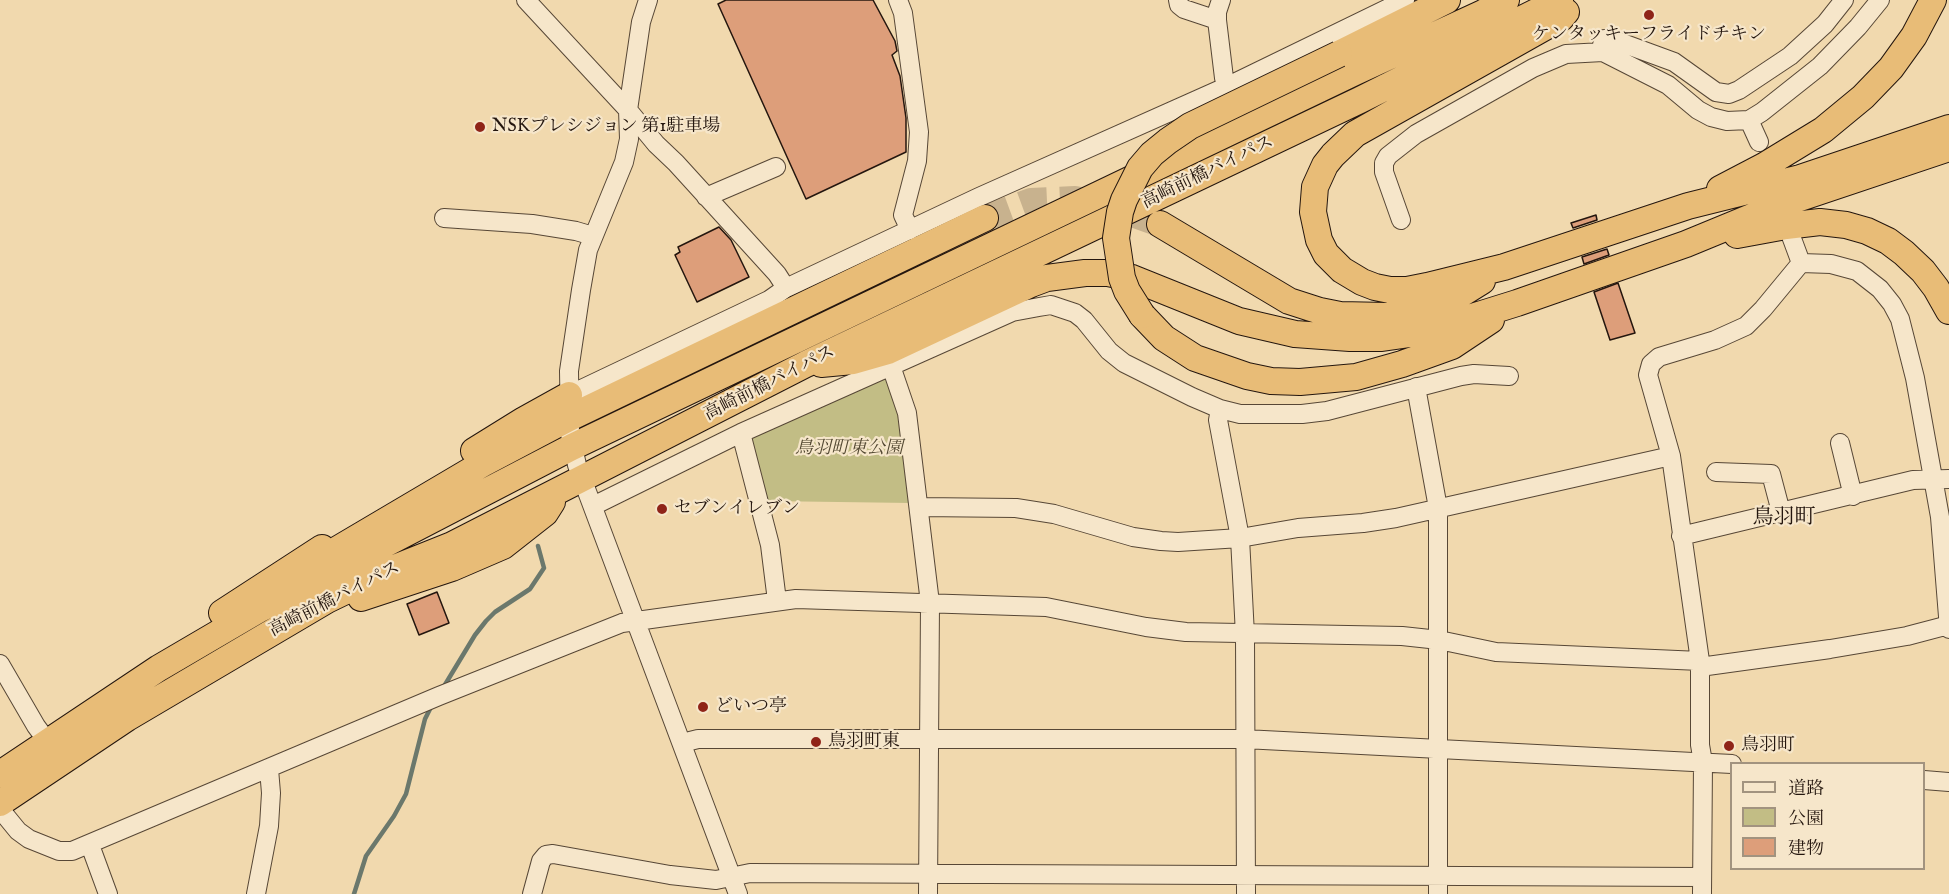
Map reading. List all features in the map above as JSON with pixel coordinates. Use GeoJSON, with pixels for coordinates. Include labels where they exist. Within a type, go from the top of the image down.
{"type":"FeatureCollection","features":[{"type":"Feature","properties":{"kind":"highway"},"geometry":{"type":"LineString","coordinates":[[1447,0],[1190,126],[1152,154],[1140,168],[1122,206],[1116,238],[1122,278],[1142,315],[1164,338],[1203,361],[1247,376],[1271,381],[1300,382],[1356,377],[1402,364],[1452,346],[1517,303]]}},
{"type":"Feature","properties":{"kind":"highway","name":"高崎前橋バイパス"},"geometry":{"type":"LineString","coordinates":[[0,774],[159,668],[258,610],[572,447],[1506,0]]}},
{"type":"Feature","properties":{"kind":"highway","name":"高崎前橋バイパス"},"geometry":{"type":"LineString","coordinates":[[0,803],[127,718],[327,600],[452,545],[806,364],[1360,100],[1560,0]]}},
{"type":"Feature","properties":{"kind":"highway"},"geometry":{"type":"LineString","coordinates":[[1577,0],[1561,18],[1354,134],[1332,155],[1315,187],[1313,198],[1315,226],[1326,254],[1342,270],[1362,282],[1382,289],[1407,290],[1504,267],[1688,206],[1791,181],[1949,128]]}},
{"type":"Feature","properties":{"kind":"highway"},"geometry":{"type":"LineString","coordinates":[[1688,206],[1764,166],[1823,130],[1863,97],[1891,68],[1914,36],[1933,0]]}},
{"type":"Feature","properties":{"kind":"highway"},"geometry":{"type":"LineString","coordinates":[[806,364],[853,361],[880,354],[911,342],[1031,284],[1047,278],[1085,273],[1108,273],[1132,278],[1239,321],[1286,332],[1318,337],[1382,338],[1410,334],[1517,303],[1686,244],[1788,202],[1949,148]]}},
{"type":"Feature","properties":{"kind":"highway"},"geometry":{"type":"LineString","coordinates":[[159,668],[203,625],[496,437],[569,407],[985,218]]}},
{"type":"Feature","properties":{"kind":"highway"},"geometry":{"type":"LineString","coordinates":[[1686,244],[1806,223],[1846,225],[1888,241],[1904,253],[1929,280],[1949,310]]}},
{"type":"Feature","properties":{"kind":"highway"},"geometry":{"type":"LineString","coordinates":[[1160,224],[1289,301],[1340,315],[1387,316],[1426,309],[1453,299],[1504,267]]}},
{"type":"Feature","properties":{"kind":"highway"},"geometry":{"type":"LineString","coordinates":[[258,610],[307,568],[482,464],[569,407]]}},
{"type":"Feature","properties":{"kind":"street"},"geometry":{"type":"LineString","coordinates":[[526,0],[777,274],[786,288]]}},
{"type":"Feature","properties":{"kind":"street"},"geometry":{"type":"LineString","coordinates":[[648,0],[640,22],[628,110],[629,139],[624,162],[588,250],[571,347],[569,407],[572,447],[735,886]]}},
{"type":"Feature","properties":{"kind":"street"},"geometry":{"type":"LineString","coordinates":[[898,0],[903,13],[919,132],[917,161],[903,215],[910,230]]}},
{"type":"Feature","properties":{"kind":"street"},"geometry":{"type":"LineString","coordinates":[[1178,0],[1179,5],[1184,9],[1217,20]]}},
{"type":"Feature","properties":{"kind":"street"},"geometry":{"type":"LineString","coordinates":[[1221,0],[1217,20],[1224,78],[1228,86]]}},
{"type":"Feature","properties":{"kind":"street"},"geometry":{"type":"LineString","coordinates":[[569,407],[769,300],[786,288],[979,197],[1228,86],[1405,0]]}},
{"type":"Feature","properties":{"kind":"street"},"geometry":{"type":"LineString","coordinates":[[1603,52],[1602,45],[1605,39],[1614,40],[1674,62],[1716,92],[1729,94],[1765,74],[1826,24],[1844,0]]}},
{"type":"Feature","properties":{"kind":"street"},"geometry":{"type":"LineString","coordinates":[[1401,220],[1384,172],[1384,163],[1388,156],[1405,141],[1533,68],[1566,54],[1603,52],[1668,85],[1698,110],[1711,117],[1727,121],[1749,120],[1805,79],[1841,46],[1880,0]]}},
{"type":"Feature","properties":{"kind":"street"},"geometry":{"type":"LineString","coordinates":[[1826,24],[1841,46]]}},
{"type":"Feature","properties":{"kind":"street"},"geometry":{"type":"LineString","coordinates":[[1749,120],[1759,142]]}},
{"type":"Feature","properties":{"kind":"street"},"geometry":{"type":"LineString","coordinates":[[706,196],[776,167]]}},
{"type":"Feature","properties":{"kind":"street"},"geometry":{"type":"LineString","coordinates":[[444,218],[532,225],[576,231],[593,236]]}},
{"type":"Feature","properties":{"kind":"street"},"geometry":{"type":"LineString","coordinates":[[1791,236],[1801,263]]}},
{"type":"Feature","properties":{"kind":"street"},"geometry":{"type":"LineString","coordinates":[[735,886],[750,873],[1438,875],[1702,885],[1700,664],[1671,456],[1648,375],[1651,364],[1659,357],[1715,340],[1746,326],[1801,263]]}},
{"type":"Feature","properties":{"kind":"street"},"geometry":{"type":"LineString","coordinates":[[0,809],[18,831],[38,844],[65,852],[72,851],[439,696],[622,622],[796,598],[1046,607],[1164,630],[1245,635],[1402,636],[1439,640],[1496,652],[1700,664],[1830,650],[1949,627],[1940,517],[1941,478],[1905,332],[1892,304],[1880,289],[1857,271],[1831,264],[1801,263]]}},
{"type":"Feature","properties":{"kind":"street"},"geometry":{"type":"LineString","coordinates":[[593,506],[741,433],[1012,312],[1051,305],[1075,313],[1084,320],[1109,351],[1142,374],[1220,409],[1240,414],[1302,414],[1327,411],[1474,374],[1509,376]]}},
{"type":"Feature","properties":{"kind":"street"},"geometry":{"type":"LineString","coordinates":[[891,366],[907,413],[930,603],[928,894]]}},
{"type":"Feature","properties":{"kind":"street"},"geometry":{"type":"LineString","coordinates":[[1416,387],[1437,508],[1438,894]]}},
{"type":"Feature","properties":{"kind":"street"},"geometry":{"type":"LineString","coordinates":[[1220,409],[1218,420],[1240,538],[1245,635],[1246,894]]}},
{"type":"Feature","properties":{"kind":"street"},"geometry":{"type":"LineString","coordinates":[[741,433],[770,545],[777,601]]}},
{"type":"Feature","properties":{"kind":"street"},"geometry":{"type":"LineString","coordinates":[[1839,443],[1853,496]]}},
{"type":"Feature","properties":{"kind":"street"},"geometry":{"type":"LineString","coordinates":[[919,507],[1016,508],[1054,514],[1133,537],[1155,540],[1178,542],[1240,538],[1298,528],[1363,523],[1671,456]]}},
{"type":"Feature","properties":{"kind":"street"},"geometry":{"type":"LineString","coordinates":[[1716,472],[1771,474],[1781,512]]}},
{"type":"Feature","properties":{"kind":"street"},"geometry":{"type":"LineString","coordinates":[[1681,536],[1913,480],[1941,478]]}},
{"type":"Feature","properties":{"kind":"street"},"geometry":{"type":"LineString","coordinates":[[0,664],[47,741]]}},
{"type":"Feature","properties":{"kind":"street"},"geometry":{"type":"LineString","coordinates":[[682,743],[698,739],[1244,740],[1730,764]]}},
{"type":"Feature","properties":{"kind":"street"},"geometry":{"type":"LineString","coordinates":[[256,894],[269,826],[271,793],[269,769]]}},
{"type":"Feature","properties":{"kind":"street"},"geometry":{"type":"LineString","coordinates":[[1925,780],[1949,782]]}},
{"type":"Feature","properties":{"kind":"street"},"geometry":{"type":"LineString","coordinates":[[90,845],[108,894]]}},
{"type":"Feature","properties":{"kind":"street"},"geometry":{"type":"LineString","coordinates":[[531,894],[541,861],[546,855],[716,880],[735,886]]}},
{"type":"Feature","properties":{"kind":"green space","name":"鳥羽町東公園"},"geometry":{"type":"Polygon","coordinates":[[[882,377],[890,380],[898,402],[911,503],[766,501],[749,440],[755,432],[882,377]]]}},
{"type":"Feature","properties":{"kind":"building"},"geometry":{"type":"Polygon","coordinates":[[[726,0],[873,0],[895,41],[897,51],[892,55],[900,76],[906,118],[906,152],[806,199],[718,4],[726,0]]]}},
{"type":"Feature","properties":{"kind":"building"},"geometry":{"type":"Polygon","coordinates":[[[1596,215],[1597,220],[1573,228],[1571,223],[1596,215]]]}},
{"type":"Feature","properties":{"kind":"building"},"geometry":{"type":"Polygon","coordinates":[[[719,227],[731,240],[749,277],[697,302],[675,255],[680,252],[678,247],[719,227]]]}},
{"type":"Feature","properties":{"kind":"building"},"geometry":{"type":"Polygon","coordinates":[[[1607,249],[1609,255],[1584,264],[1582,257],[1607,249]]]}},
{"type":"Feature","properties":{"kind":"building"},"geometry":{"type":"Polygon","coordinates":[[[1618,283],[1635,333],[1610,340],[1594,292],[1618,283]]]}},
{"type":"Feature","properties":{"kind":"building"},"geometry":{"type":"Polygon","coordinates":[[[437,592],[449,623],[419,635],[407,604],[437,592]]]}},
{"type":"Feature","properties":{"kind":"waterway"},"geometry":{"type":"LineString","coordinates":[[443,688],[486,621],[495,612],[530,589],[544,568],[538,546]]}},
{"type":"Feature","properties":{"kind":"waterway"},"geometry":{"type":"LineString","coordinates":[[354,894],[366,856],[394,816],[406,794],[425,719],[432,705]]}},
{"type":"Feature","properties":{"kind":"tunnel"},"geometry":{"type":"LineString","coordinates":[[985,218],[1031,201],[1075,199],[1107,205],[1160,224]]}},
{"type":"Feature","properties":{"kind":"place","name":"ケンタッキーフライドチキン"},"geometry":{"type":"Point","coordinates":[1649,15]}},
{"type":"Feature","properties":{"kind":"place","name":"NSKプレシジョン 第1駐車場"},"geometry":{"type":"Point","coordinates":[480,127]}},
{"type":"Feature","properties":{"kind":"place","name":"セブンイレブン"},"geometry":{"type":"Point","coordinates":[662,509]}},
{"type":"Feature","properties":{"kind":"place","name":"どいつ亭"},"geometry":{"type":"Point","coordinates":[703,707]}},
{"type":"Feature","properties":{"kind":"place","name":"鳥羽町東"},"geometry":{"type":"Point","coordinates":[816,742]}},
{"type":"Feature","properties":{"kind":"place","name":"鳥羽町"},"geometry":{"type":"Point","coordinates":[1729,746]}},
{"type":"Feature","properties":{"kind":"district","name":"鳥羽町"},"geometry":{"type":"Point","coordinates":[1784,519]}}]}
